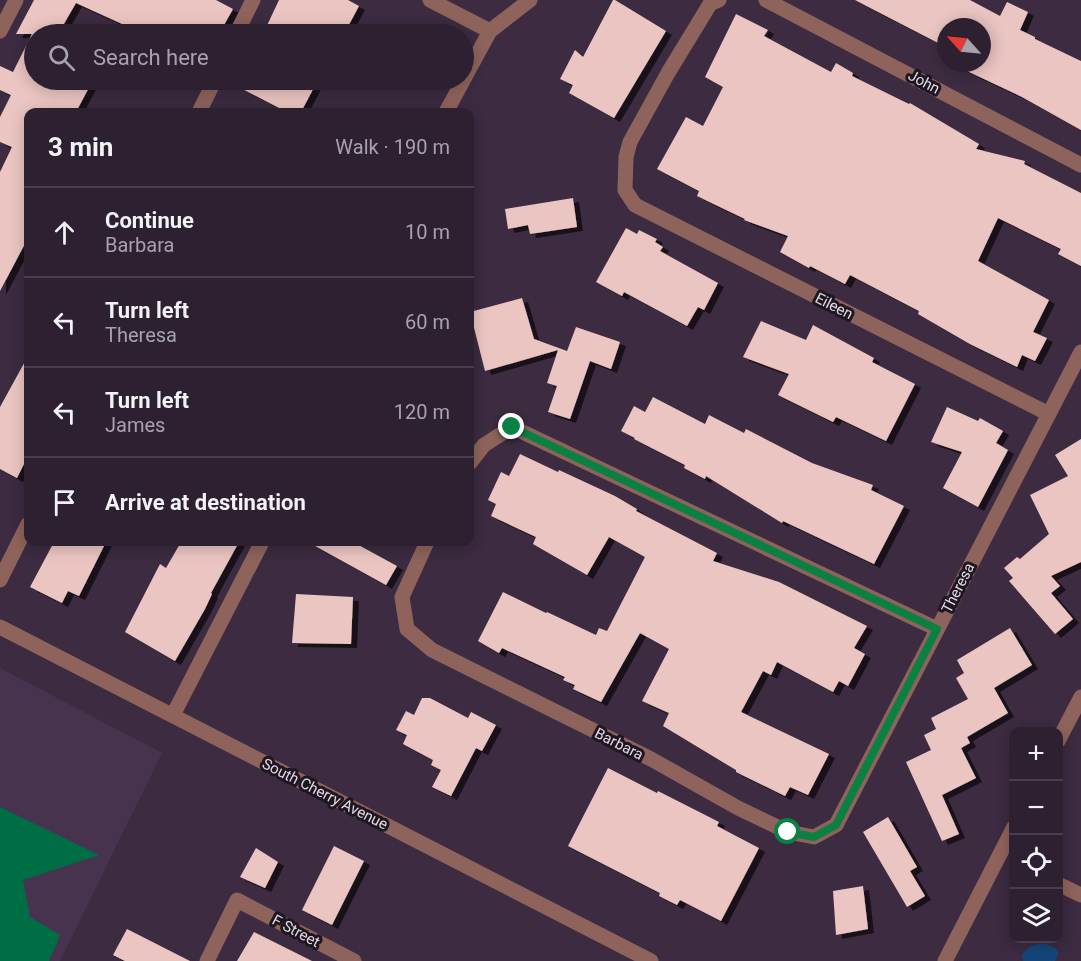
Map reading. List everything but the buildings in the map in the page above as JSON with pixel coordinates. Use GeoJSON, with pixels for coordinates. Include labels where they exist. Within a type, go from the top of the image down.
{"type":"FeatureCollection","features":[{"type":"Feature","properties":{"kind":"street"},"geometry":{"type":"LineString","coordinates":[[0,31],[16,0]]}},
{"type":"Feature","properties":{"kind":"street"},"geometry":{"type":"LineString","coordinates":[[241,24],[253,0]]}},
{"type":"Feature","properties":{"kind":"street"},"geometry":{"type":"LineString","coordinates":[[429,0],[490,32]]}},
{"type":"Feature","properties":{"kind":"street"},"geometry":{"type":"LineString","coordinates":[[474,61],[490,32],[530,0]]}},
{"type":"Feature","properties":{"kind":"street","name":"John"},"geometry":{"type":"LineString","coordinates":[[766,0],[1081,165]]}},
{"type":"Feature","properties":{"kind":"street","name":"Eileen"},"geometry":{"type":"LineString","coordinates":[[712,1],[668,73],[630,142],[626,157],[625,190],[635,205],[1049,414]]}},
{"type":"Feature","properties":{"kind":"street"},"geometry":{"type":"LineString","coordinates":[[201,108],[210,90]]}},
{"type":"Feature","properties":{"kind":"street"},"geometry":{"type":"LineString","coordinates":[[448,108],[458,90]]}},
{"type":"Feature","properties":{"kind":"street","name":"Theresa"},"geometry":{"type":"LineString","coordinates":[[836,825],[1081,352]]}},
{"type":"Feature","properties":{"kind":"street"},"geometry":{"type":"LineString","coordinates":[[474,459],[484,445],[512,427],[937,629]]}},
{"type":"Feature","properties":{"kind":"street"},"geometry":{"type":"LineString","coordinates":[[0,580],[24,532]]}},
{"type":"Feature","properties":{"kind":"street"},"geometry":{"type":"LineString","coordinates":[[173,716],[260,546]]}},
{"type":"Feature","properties":{"kind":"street","name":"Barbara"},"geometry":{"type":"LineString","coordinates":[[425,546],[402,597],[407,629],[432,650],[651,759],[738,808],[788,832],[814,837],[836,825]]}},
{"type":"Feature","properties":{"kind":"street","name":"South Cherry Avenue"},"geometry":{"type":"LineString","coordinates":[[0,627],[651,961]]}},
{"type":"Feature","properties":{"kind":"street"},"geometry":{"type":"LineString","coordinates":[[1063,736],[1076,720],[1081,697]]}},
{"type":"Feature","properties":{"kind":"street"},"geometry":{"type":"LineString","coordinates":[[945,961],[1010,835]]}},
{"type":"Feature","properties":{"kind":"street"},"geometry":{"type":"LineString","coordinates":[[999,854],[1009,859]]}},
{"type":"Feature","properties":{"kind":"street"},"geometry":{"type":"LineString","coordinates":[[1063,886],[1081,895]]}},
{"type":"Feature","properties":{"kind":"street","name":"F Street"},"geometry":{"type":"LineString","coordinates":[[207,961],[237,900],[354,961]]}},
{"type":"Feature","properties":{"kind":"shaded area"},"geometry":{"type":"Polygon","coordinates":[[[0,668],[162,753],[60,961],[0,961],[0,668]]]}},
{"type":"Feature","properties":{"kind":"green space"},"geometry":{"type":"Polygon","coordinates":[[[0,807],[99,855],[23,880],[30,917],[60,935],[49,961],[0,961],[0,807]]]}},
{"type":"Feature","properties":{"kind":"water"},"geometry":{"type":"Polygon","coordinates":[[[1043,943],[1055,948],[1059,953],[1055,961],[1023,961],[1022,954],[1030,946],[1043,943]]]}},
{"type":"Feature","properties":{"kind":"route"},"geometry":{"type":"LineString","coordinates":[[512,427],[937,629],[836,825],[814,837],[788,832]]}}]}
